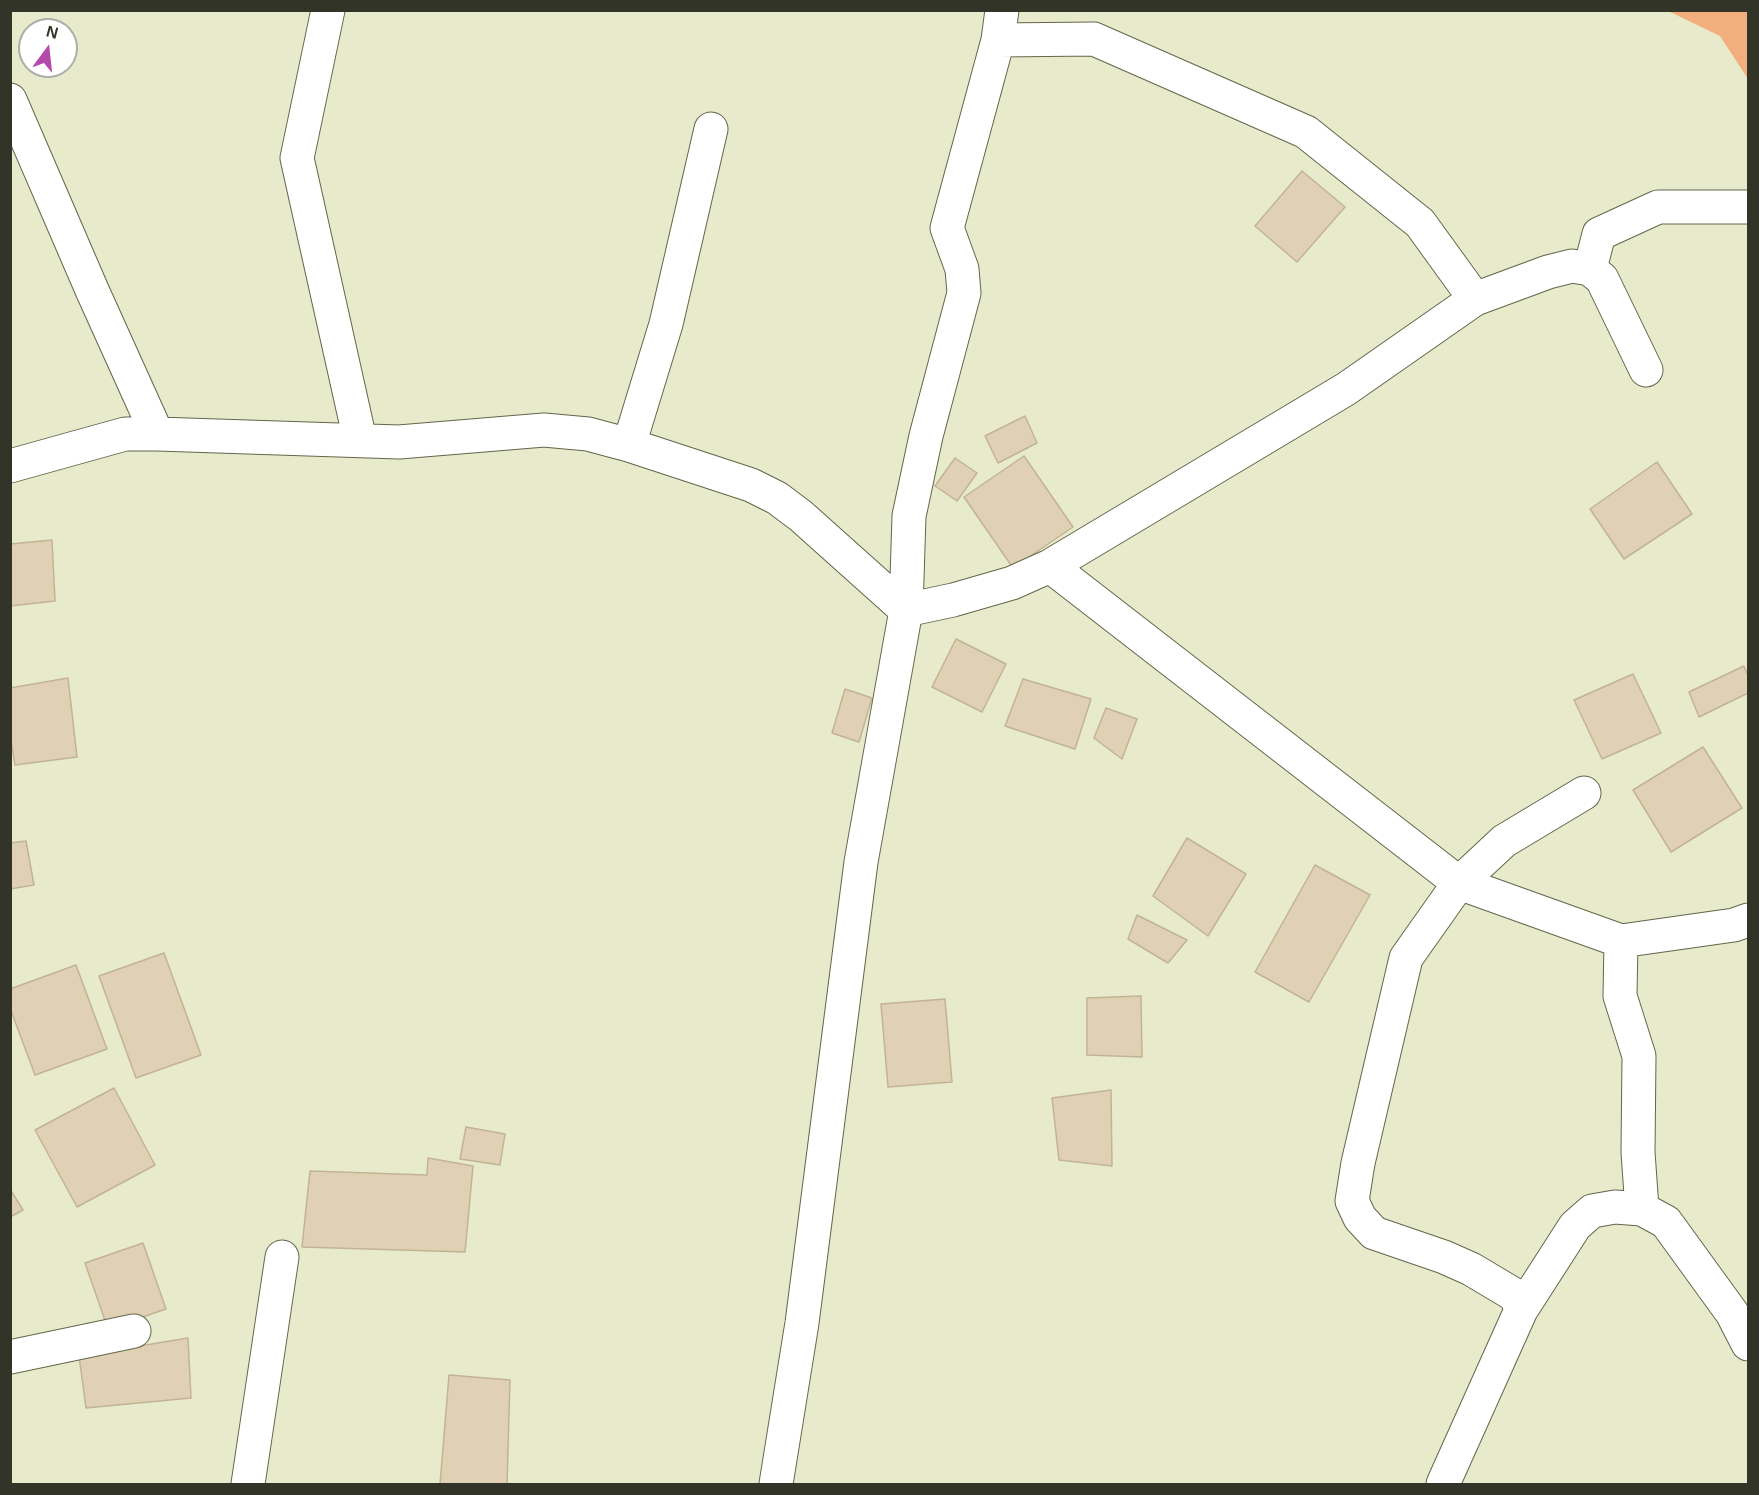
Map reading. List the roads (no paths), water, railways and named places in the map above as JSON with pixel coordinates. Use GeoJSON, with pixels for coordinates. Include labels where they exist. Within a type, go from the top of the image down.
{"type":"FeatureCollection","features":[{"type":"Feature","properties":{"kind":"street"},"geometry":{"type":"LineString","coordinates":[[328,10],[297,158],[360,440]]}},
{"type":"Feature","properties":{"kind":"street"},"geometry":{"type":"LineString","coordinates":[[776,1485],[802,1323],[861,862],[906,610],[909,516],[926,436],[964,293],[962,269],[947,228],[1000,25],[1094,39],[1306,132],[1420,223],[1475,299]]}},
{"type":"Feature","properties":{"kind":"street"},"geometry":{"type":"LineString","coordinates":[[10,100],[92,290],[158,434]]}},
{"type":"Feature","properties":{"kind":"street"},"geometry":{"type":"LineString","coordinates":[[629,445],[666,324],[711,129]]}},
{"type":"Feature","properties":{"kind":"street"},"geometry":{"type":"LineString","coordinates":[[1590,269],[1599,234],[1658,207],[1749,207]]}},
{"type":"Feature","properties":{"kind":"street"},"geometry":{"type":"LineString","coordinates":[[906,610],[953,600],[1012,583],[1050,566],[1346,388],[1475,299],[1548,272],[1572,267],[1590,269],[1602,279],[1646,370]]}},
{"type":"Feature","properties":{"kind":"street"},"geometry":{"type":"LineString","coordinates":[[10,465],[125,434],[399,441],[544,430],[588,434],[751,485],[777,498],[801,516],[906,610]]}},
{"type":"Feature","properties":{"kind":"street"},"geometry":{"type":"LineString","coordinates":[[1050,566],[1459,883],[1621,941],[1734,926],[1749,920]]}},
{"type":"Feature","properties":{"kind":"street"},"geometry":{"type":"LineString","coordinates":[[1521,1310],[1513,1294],[1471,1269],[1444,1257],[1374,1233],[1360,1218],[1352,1201],[1358,1163],[1406,958],[1459,883],[1504,842],[1584,793]]}},
{"type":"Feature","properties":{"kind":"street"},"geometry":{"type":"LineString","coordinates":[[1621,941],[1620,996],[1639,1056],[1638,1152],[1642,1209]]}},
{"type":"Feature","properties":{"kind":"street"},"geometry":{"type":"LineString","coordinates":[[1443,1485],[1521,1310],[1575,1226],[1592,1211],[1615,1207],[1642,1209],[1666,1222],[1732,1313],[1749,1344]]}},
{"type":"Feature","properties":{"kind":"street"},"geometry":{"type":"LineString","coordinates":[[248,1485],[282,1257]]}},
{"type":"Feature","properties":{"kind":"street"},"geometry":{"type":"LineString","coordinates":[[10,1357],[134,1331]]}}]}
